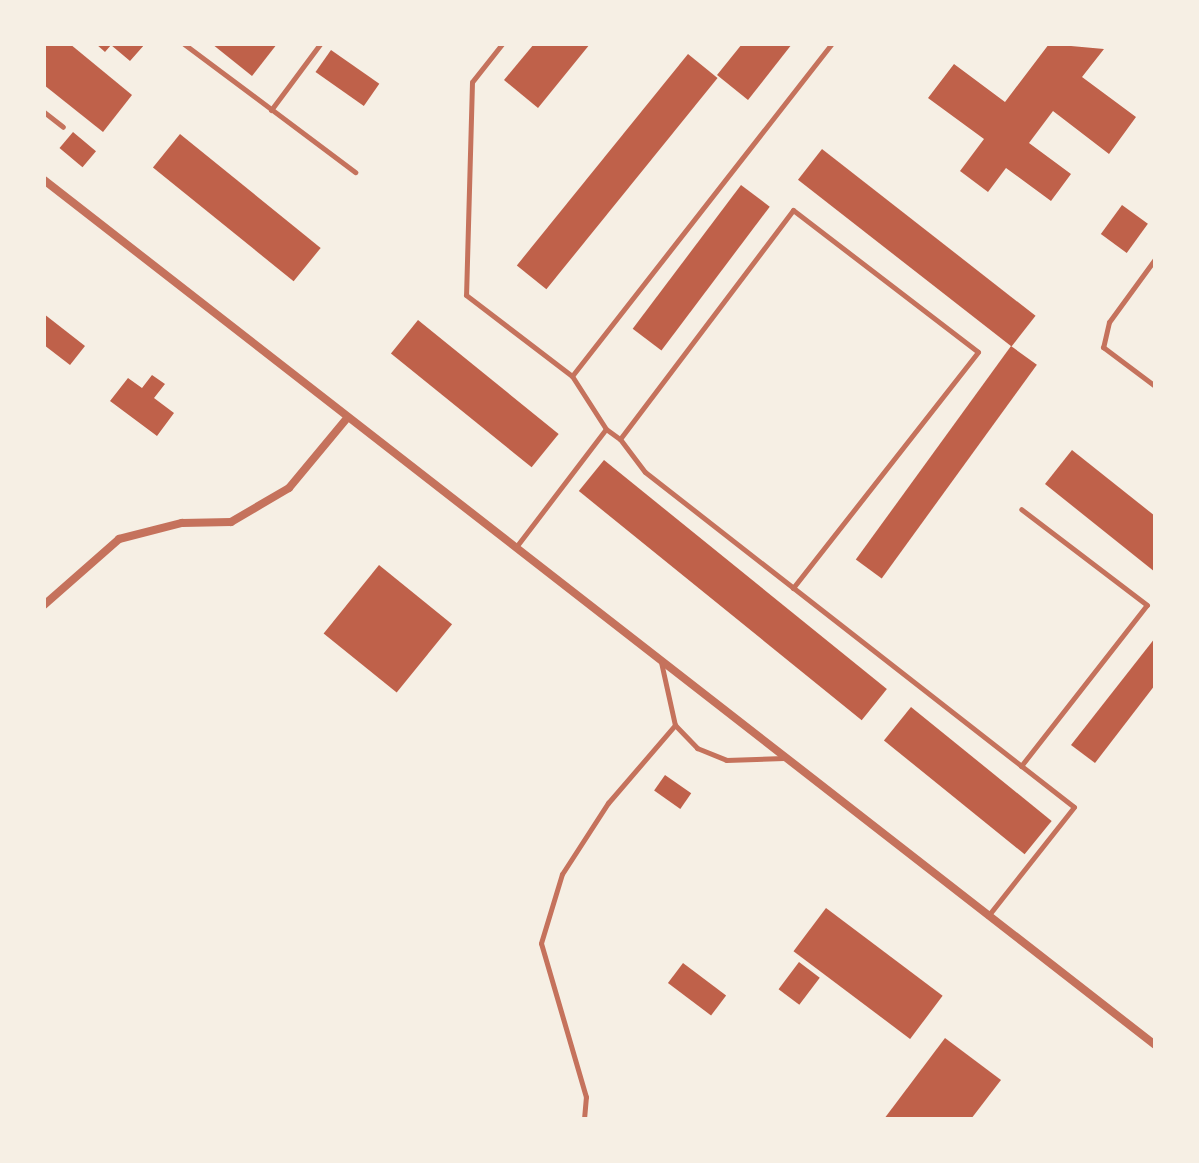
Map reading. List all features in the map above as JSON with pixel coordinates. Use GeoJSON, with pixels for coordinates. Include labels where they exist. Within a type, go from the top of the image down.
{"type":"FeatureCollection","features":[{"type":"Feature","properties":{"kind":"street"},"geometry":{"type":"LineString","coordinates":[[44,180],[661,661],[791,757],[988,916],[1155,1045]]}},
{"type":"Feature","properties":{"kind":"street"},"geometry":{"type":"LineString","coordinates":[[44,605],[119,539],[182,523],[231,522],[289,488],[348,417]]}},
{"type":"Feature","properties":{"kind":"lane"},"geometry":{"type":"LineString","coordinates":[[184,44],[355,172]]}},
{"type":"Feature","properties":{"kind":"lane"},"geometry":{"type":"LineString","coordinates":[[271,110],[320,44]]}},
{"type":"Feature","properties":{"kind":"lane"},"geometry":{"type":"LineString","coordinates":[[502,44],[472,82],[466,295],[572,376],[606,429],[620,439],[645,472],[1074,807],[988,916]]}},
{"type":"Feature","properties":{"kind":"lane"},"geometry":{"type":"LineString","coordinates":[[572,376],[831,44]]}},
{"type":"Feature","properties":{"kind":"lane"},"geometry":{"type":"LineString","coordinates":[[44,112],[63,127]]}},
{"type":"Feature","properties":{"kind":"lane"},"geometry":{"type":"LineString","coordinates":[[620,439],[793,210],[978,352],[793,588]]}},
{"type":"Feature","properties":{"kind":"lane"},"geometry":{"type":"LineString","coordinates":[[1155,259],[1109,322],[1103,347],[1155,386]]}},
{"type":"Feature","properties":{"kind":"lane"},"geometry":{"type":"LineString","coordinates":[[516,548],[606,429]]}},
{"type":"Feature","properties":{"kind":"lane"},"geometry":{"type":"LineString","coordinates":[[1021,509],[1147,605],[1021,766]]}},
{"type":"Feature","properties":{"kind":"lane"},"geometry":{"type":"LineString","coordinates":[[661,661],[675,725],[715,758],[791,757]]}},
{"type":"Feature","properties":{"kind":"lane"},"geometry":{"type":"LineString","coordinates":[[584,1119],[586,1097],[541,943],[562,874],[608,803],[675,725]]}},
{"type":"Feature","properties":{"kind":"building"},"geometry":{"type":"Polygon","coordinates":[[[44,44],[70,44],[132,95],[103,132],[44,85],[44,44]]]}},
{"type":"Feature","properties":{"kind":"building"},"geometry":{"type":"Polygon","coordinates":[[[96,44],[145,44],[130,61],[111,45],[105,52],[96,44]]]}},
{"type":"Feature","properties":{"kind":"building"},"geometry":{"type":"Polygon","coordinates":[[[212,44],[277,44],[252,76],[212,44]]]}},
{"type":"Feature","properties":{"kind":"building"},"geometry":{"type":"Polygon","coordinates":[[[534,44],[590,44],[538,108],[504,80],[534,44]]]}},
{"type":"Feature","properties":{"kind":"building"},"geometry":{"type":"Polygon","coordinates":[[[742,44],[792,44],[748,100],[717,75],[742,44]]]}},
{"type":"Feature","properties":{"kind":"building"},"geometry":{"type":"Polygon","coordinates":[[[1049,44],[1104,49],[1082,77],[1136,117],[1109,154],[1053,111],[1029,143],[1071,174],[1051,201],[1006,168],[988,192],[960,171],[984,139],[928,98],[954,64],[1005,102],[1049,44]]]}},
{"type":"Feature","properties":{"kind":"building"},"geometry":{"type":"Polygon","coordinates":[[[331,50],[379,84],[364,106],[316,72],[331,50]]]}},
{"type":"Feature","properties":{"kind":"building"},"geometry":{"type":"Polygon","coordinates":[[[688,54],[718,78],[546,289],[517,265],[688,54]]]}},
{"type":"Feature","properties":{"kind":"building"},"geometry":{"type":"Polygon","coordinates":[[[73,132],[96,151],[82,167],[60,148],[73,132]]]}},
{"type":"Feature","properties":{"kind":"building"},"geometry":{"type":"Polygon","coordinates":[[[180,134],[321,248],[294,281],[153,167],[180,134]]]}},
{"type":"Feature","properties":{"kind":"building"},"geometry":{"type":"Polygon","coordinates":[[[822,149],[1036,316],[1012,347],[798,180],[822,149]]]}},
{"type":"Feature","properties":{"kind":"building"},"geometry":{"type":"Polygon","coordinates":[[[741,185],[770,207],[661,350],[633,329],[741,185]]]}},
{"type":"Feature","properties":{"kind":"building"},"geometry":{"type":"Polygon","coordinates":[[[1122,205],[1148,224],[1127,253],[1101,234],[1122,205]]]}},
{"type":"Feature","properties":{"kind":"building"},"geometry":{"type":"Polygon","coordinates":[[[44,314],[85,346],[70,365],[44,345],[44,314]]]}},
{"type":"Feature","properties":{"kind":"building"},"geometry":{"type":"Polygon","coordinates":[[[418,320],[559,434],[532,467],[391,353],[418,320]]]}},
{"type":"Feature","properties":{"kind":"building"},"geometry":{"type":"Polygon","coordinates":[[[1011,346],[1037,365],[882,578],[856,560],[1011,346]]]}},
{"type":"Feature","properties":{"kind":"building"},"geometry":{"type":"Polygon","coordinates":[[[152,375],[165,384],[154,398],[174,413],[157,436],[110,401],[128,378],[142,388],[152,375]]]}},
{"type":"Feature","properties":{"kind":"building"},"geometry":{"type":"Polygon","coordinates":[[[1072,450],[1155,516],[1155,572],[1045,484],[1072,450]]]}},
{"type":"Feature","properties":{"kind":"building"},"geometry":{"type":"Polygon","coordinates":[[[604,460],[887,689],[862,720],[579,491],[604,460]]]}},
{"type":"Feature","properties":{"kind":"building"},"geometry":{"type":"Polygon","coordinates":[[[379,565],[452,624],[397,693],[324,633],[379,565]]]}},
{"type":"Feature","properties":{"kind":"building"},"geometry":{"type":"Polygon","coordinates":[[[1155,638],[1155,685],[1095,763],[1071,745],[1155,638]]]}},
{"type":"Feature","properties":{"kind":"building"},"geometry":{"type":"Polygon","coordinates":[[[911,707],[1052,821],[1025,854],[884,740],[911,707]]]}},
{"type":"Feature","properties":{"kind":"building"},"geometry":{"type":"Polygon","coordinates":[[[665,775],[691,793],[680,809],[654,791],[665,775]]]}},
{"type":"Feature","properties":{"kind":"building"},"geometry":{"type":"Polygon","coordinates":[[[826,908],[943,996],[910,1039],[794,951],[826,908]]]}},
{"type":"Feature","properties":{"kind":"building"},"geometry":{"type":"Polygon","coordinates":[[[799,962],[820,978],[799,1005],[779,989],[799,962]]]}},
{"type":"Feature","properties":{"kind":"building"},"geometry":{"type":"Polygon","coordinates":[[[683,963],[726,995],[711,1015],[668,983],[683,963]]]}},
{"type":"Feature","properties":{"kind":"building"},"geometry":{"type":"Polygon","coordinates":[[[945,1038],[1001,1080],[971,1119],[884,1119],[945,1038]]]}}]}
